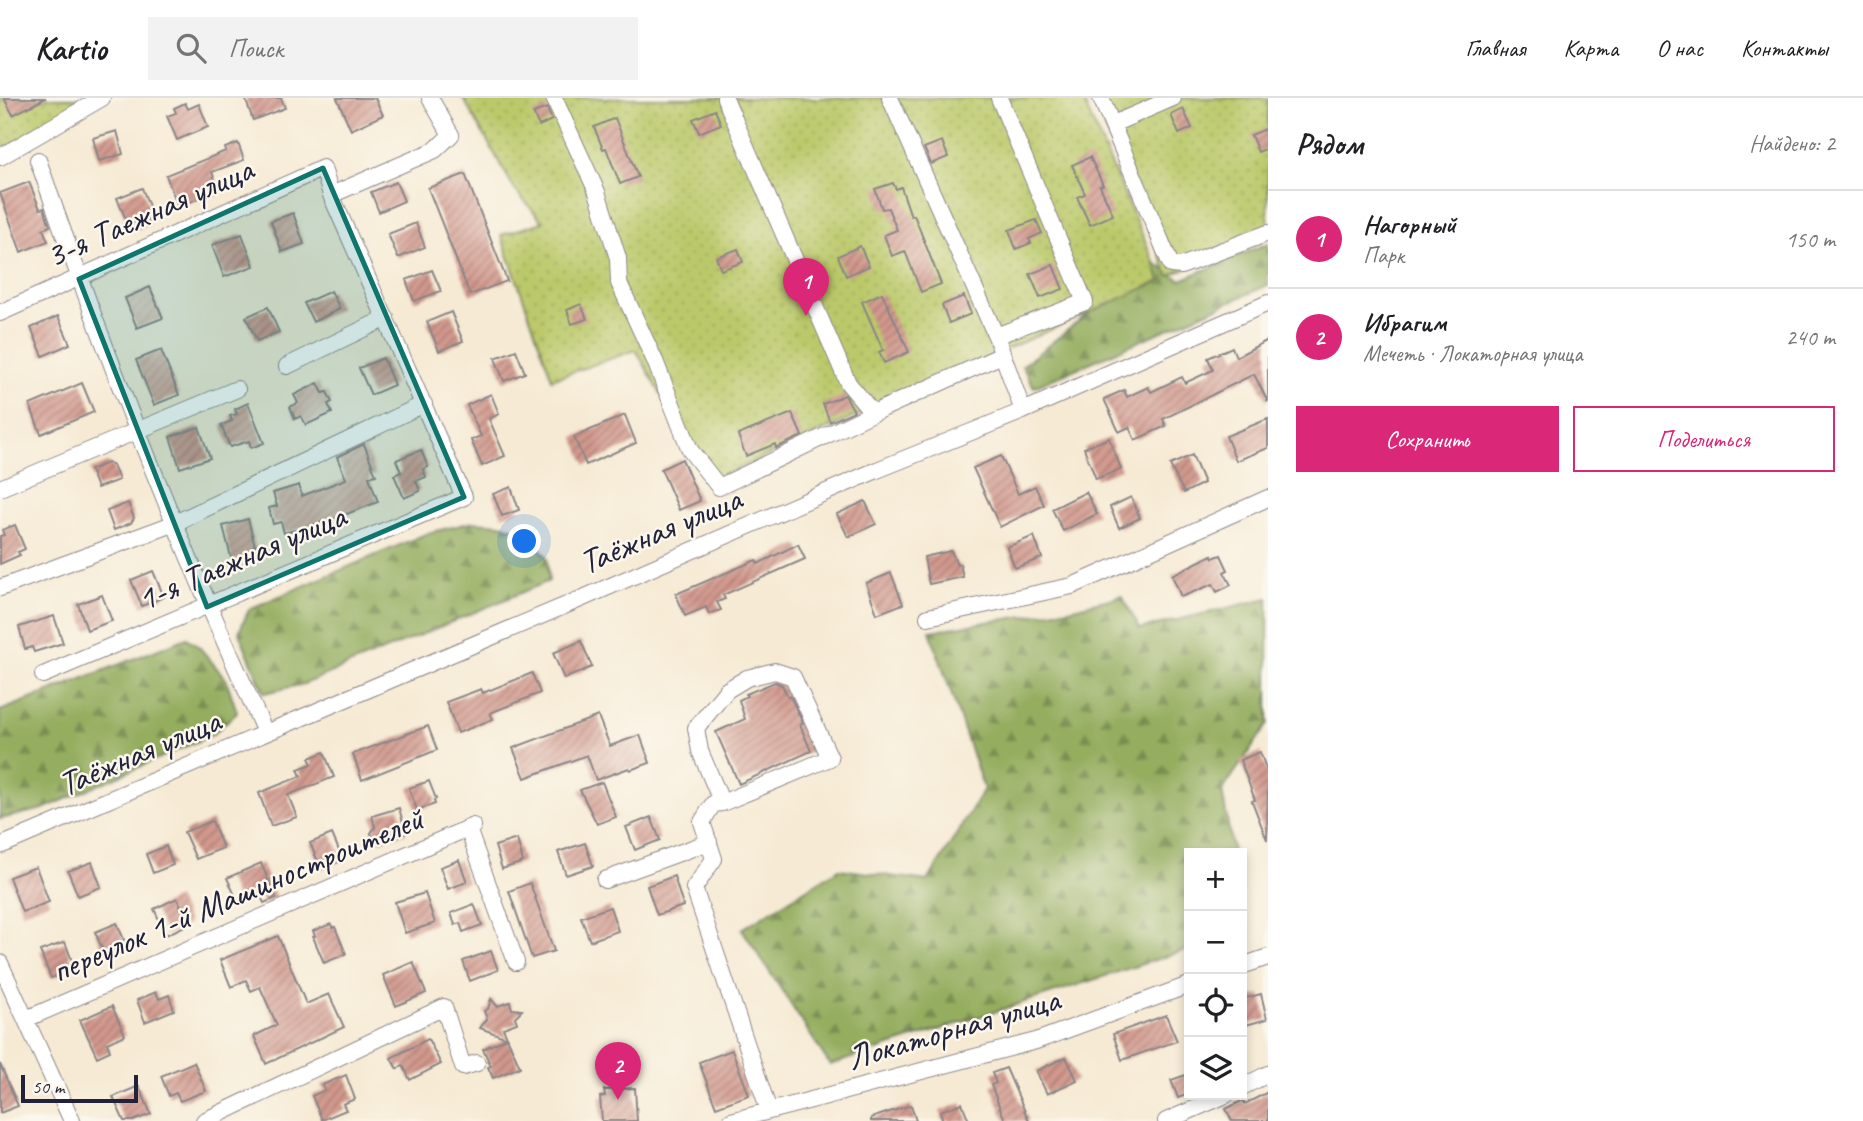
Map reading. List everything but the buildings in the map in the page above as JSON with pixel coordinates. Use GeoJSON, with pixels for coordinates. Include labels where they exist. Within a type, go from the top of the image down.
{"type":"FeatureCollection","features":[{"type":"Feature","properties":{"kind":"street"},"geometry":{"type":"LineString","coordinates":[[0,157],[102,98]]}},
{"type":"Feature","properties":{"kind":"street"},"geometry":{"type":"LineString","coordinates":[[0,588],[173,524],[425,404],[331,195],[435,150],[450,135],[430,98]]}},
{"type":"Feature","properties":{"kind":"street"},"geometry":{"type":"LineString","coordinates":[[554,98],[597,192],[618,258],[619,283],[655,361],[691,450],[719,487],[1002,355]]}},
{"type":"Feature","properties":{"kind":"street"},"geometry":{"type":"LineString","coordinates":[[725,98],[848,383],[873,413]]}},
{"type":"Feature","properties":{"kind":"street"},"geometry":{"type":"LineString","coordinates":[[890,98],[996,336],[1023,411]]}},
{"type":"Feature","properties":{"kind":"street"},"geometry":{"type":"LineString","coordinates":[[996,336],[1085,302],[999,98]]}},
{"type":"Feature","properties":{"kind":"street"},"geometry":{"type":"LineString","coordinates":[[1101,98],[1171,265],[1181,267],[1268,233]]}},
{"type":"Feature","properties":{"kind":"street"},"geometry":{"type":"LineString","coordinates":[[1113,124],[1173,98]]}},
{"type":"Feature","properties":{"kind":"street"},"geometry":{"type":"LineString","coordinates":[[38,160],[79,279],[173,524],[265,732]]}},
{"type":"Feature","properties":{"kind":"street","name":"3-я Таежная улица"},"geometry":{"type":"LineString","coordinates":[[0,313],[323,168],[331,195]]}},
{"type":"Feature","properties":{"kind":"street","name":"Таёжная улица"},"geometry":{"type":"LineString","coordinates":[[0,846],[877,470],[1023,411],[1268,303]]}},
{"type":"Feature","properties":{"kind":"street"},"geometry":{"type":"LineString","coordinates":[[287,366],[386,318]]}},
{"type":"Feature","properties":{"kind":"street"},"geometry":{"type":"LineString","coordinates":[[0,488],[237,389]]}},
{"type":"Feature","properties":{"kind":"street","name":"1-я Таежная улица"},"geometry":{"type":"LineString","coordinates":[[43,675],[464,497],[425,404]]}},
{"type":"Feature","properties":{"kind":"street"},"geometry":{"type":"LineString","coordinates":[[928,617],[1072,586],[1268,498]]}},
{"type":"Feature","properties":{"kind":"street"},"geometry":{"type":"LineString","coordinates":[[722,803],[700,751],[696,728],[727,690],[747,678],[775,671],[793,677],[830,758],[722,803],[713,804],[702,822],[714,859],[694,888],[768,1111]]}},
{"type":"Feature","properties":{"kind":"street","name":"переулок 1-й Машиностроителей"},"geometry":{"type":"LineString","coordinates":[[26,1019],[470,828],[516,962]]}},
{"type":"Feature","properties":{"kind":"street"},"geometry":{"type":"LineString","coordinates":[[605,880],[709,842]]}},
{"type":"Feature","properties":{"kind":"street"},"geometry":{"type":"LineString","coordinates":[[1247,964],[1268,957]]}},
{"type":"Feature","properties":{"kind":"street"},"geometry":{"type":"LineString","coordinates":[[0,963],[72,1121]]}},
{"type":"Feature","properties":{"kind":"street","name":"Локаторная улица"},"geometry":{"type":"LineString","coordinates":[[731,1121],[1036,1041],[1184,987]]}},
{"type":"Feature","properties":{"kind":"street"},"geometry":{"type":"LineString","coordinates":[[204,1121],[444,1007],[463,1067],[477,1063]]}},
{"type":"Feature","properties":{"kind":"street"},"geometry":{"type":"LineString","coordinates":[[1247,1084],[1268,1074]]}},
{"type":"Feature","properties":{"kind":"street"},"geometry":{"type":"LineString","coordinates":[[1166,1121],[1214,1100]]}},
{"type":"Feature","properties":{"kind":"highlighted area"},"geometry":{"type":"Polygon","coordinates":[[[323,168],[464,497],[207,607],[79,279],[323,168]]]}},
{"type":"Feature","properties":{"kind":"green space"},"geometry":{"type":"Polygon","coordinates":[[[0,98],[91,98],[0,151],[0,98]]]}},
{"type":"Feature","properties":{"kind":"green space"},"geometry":{"type":"Polygon","coordinates":[[[463,98],[1082,98],[1160,281],[710,481],[636,350],[552,379],[501,235],[543,222],[515,190],[463,98]]]}},
{"type":"Feature","properties":{"kind":"green space"},"geometry":{"type":"Polygon","coordinates":[[[1092,98],[1268,98],[1268,231],[1169,276],[1092,98]]]}},
{"type":"Feature","properties":{"kind":"green space"},"geometry":{"type":"Polygon","coordinates":[[[1268,243],[1268,285],[1034,387],[1022,366],[1093,310],[1136,251],[1181,280],[1268,243]]]}},
{"type":"Feature","properties":{"kind":"green space"},"geometry":{"type":"Polygon","coordinates":[[[473,522],[501,524],[527,533],[547,557],[549,581],[304,684],[264,693],[239,632],[249,609],[428,533],[473,522]]]}},
{"type":"Feature","properties":{"kind":"green space"},"geometry":{"type":"Polygon","coordinates":[[[1122,596],[1140,629],[1268,598],[1268,724],[1222,791],[1232,848],[1184,848],[1184,951],[830,1065],[742,929],[839,869],[928,881],[984,789],[930,631],[1069,609],[1122,596]]]}},
{"type":"Feature","properties":{"kind":"green space"},"geometry":{"type":"Polygon","coordinates":[[[187,638],[200,648],[226,679],[237,712],[212,735],[43,809],[0,819],[0,711],[187,638]]]}},
{"type":"Feature","properties":{"kind":"place","name":"Нагорный"},"geometry":{"type":"Point","coordinates":[806,316]}},
{"type":"Feature","properties":{"kind":"place","name":"Ибрагим"},"geometry":{"type":"Point","coordinates":[618,1100]}}]}
